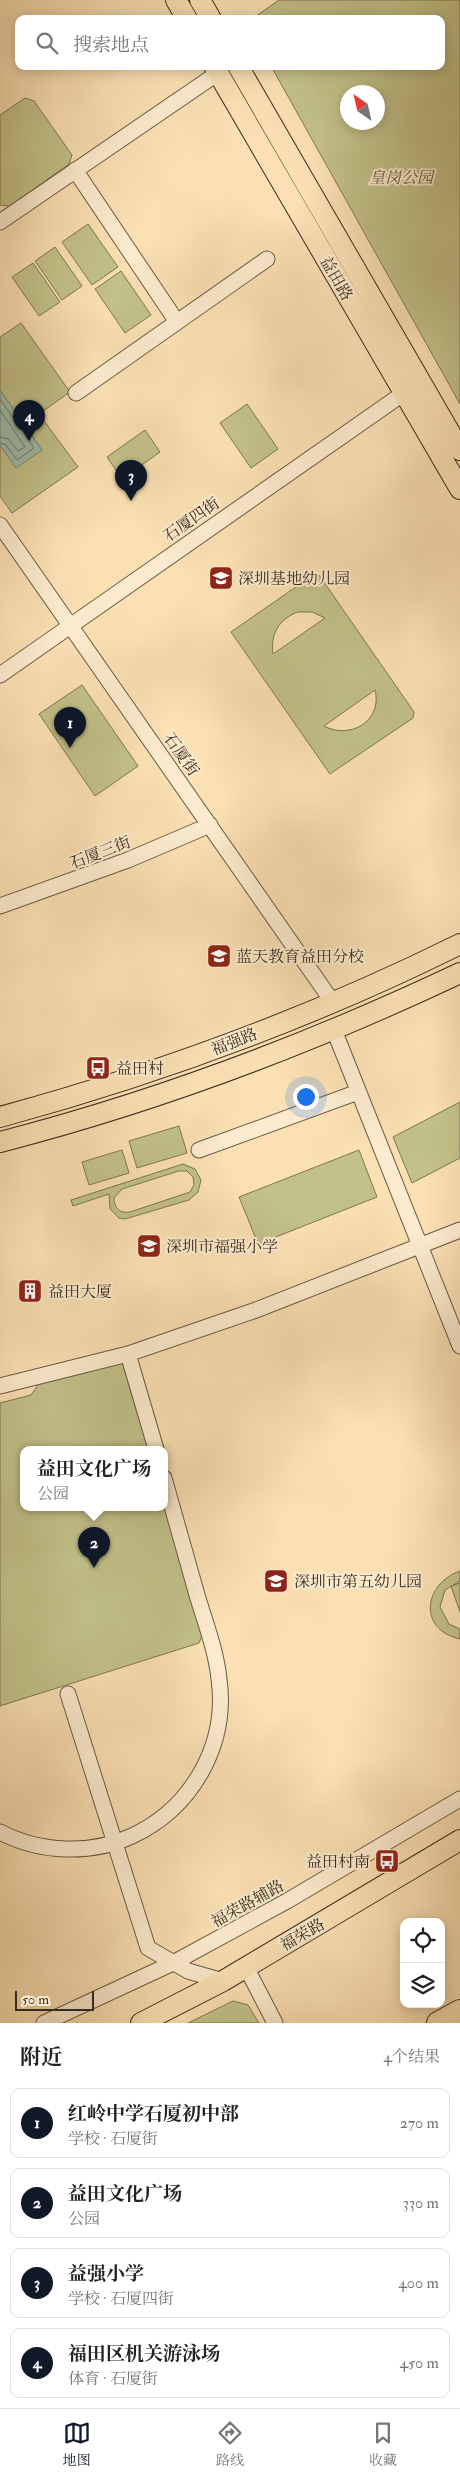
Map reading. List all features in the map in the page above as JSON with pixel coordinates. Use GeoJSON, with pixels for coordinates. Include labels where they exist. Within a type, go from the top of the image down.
{"type":"FeatureCollection","features":[{"type":"Feature","properties":{"kind":"highway"},"geometry":{"type":"LineString","coordinates":[[438,2023],[460,2011]]}},
{"type":"Feature","properties":{"kind":"main road"},"geometry":{"type":"LineString","coordinates":[[176,0],[184,15]]}},
{"type":"Feature","properties":{"kind":"main road"},"geometry":{"type":"LineString","coordinates":[[200,0],[209,15]]}},
{"type":"Feature","properties":{"kind":"main road","name":"益田路"},"geometry":{"type":"LineString","coordinates":[[216,70],[460,489]]}},
{"type":"Feature","properties":{"kind":"main road","name":"益田路"},"geometry":{"type":"LineString","coordinates":[[240,70],[460,450]]}},
{"type":"Feature","properties":{"kind":"main road","name":"福强路"},"geometry":{"type":"LineString","coordinates":[[0,1117],[187,1058],[334,1004],[460,944]]}},
{"type":"Feature","properties":{"kind":"main road","name":"福强路"},"geometry":{"type":"LineString","coordinates":[[0,1142],[45,1131],[180,1088],[334,1030],[460,973]]}},
{"type":"Feature","properties":{"kind":"main road","name":"福荣路"},"geometry":{"type":"LineString","coordinates":[[172,2023],[460,1840]]}},
{"type":"Feature","properties":{"kind":"main road","name":"福荣路"},"geometry":{"type":"LineString","coordinates":[[141,2023],[223,1981],[248,1973],[460,1854]]}},
{"type":"Feature","properties":{"kind":"street"},"geometry":{"type":"LineString","coordinates":[[0,222],[216,70]]}},
{"type":"Feature","properties":{"kind":"street"},"geometry":{"type":"LineString","coordinates":[[75,170],[177,322]]}},
{"type":"Feature","properties":{"kind":"street"},"geometry":{"type":"LineString","coordinates":[[76,393],[267,259]]}},
{"type":"Feature","properties":{"kind":"street","name":"石厦四街"},"geometry":{"type":"LineString","coordinates":[[0,675],[404,392]]}},
{"type":"Feature","properties":{"kind":"street","name":"石厦街"},"geometry":{"type":"LineString","coordinates":[[0,524],[334,1004]]}},
{"type":"Feature","properties":{"kind":"street","name":"石厦三街"},"geometry":{"type":"LineString","coordinates":[[0,906],[128,860],[210,826]]}},
{"type":"Feature","properties":{"kind":"street"},"geometry":{"type":"LineString","coordinates":[[334,1030],[460,1346]]}},
{"type":"Feature","properties":{"kind":"street"},"geometry":{"type":"LineString","coordinates":[[199,1150],[358,1092]]}},
{"type":"Feature","properties":{"kind":"street"},"geometry":{"type":"LineString","coordinates":[[0,1386],[128,1354],[256,1310],[460,1230]]}},
{"type":"Feature","properties":{"kind":"street"},"geometry":{"type":"LineString","coordinates":[[128,1354],[155,1446]]}},
{"type":"Feature","properties":{"kind":"street"},"geometry":{"type":"LineString","coordinates":[[0,1832],[23,1842],[60,1849],[78,1849],[115,1842],[156,1822],[184,1797],[205,1766],[219,1722],[221,1692],[216,1662],[168,1492]]}},
{"type":"Feature","properties":{"kind":"street"},"geometry":{"type":"LineString","coordinates":[[68,1694],[148,1948],[188,1971],[223,1981]]}},
{"type":"Feature","properties":{"kind":"street","name":"福荣路辅路"},"geometry":{"type":"LineString","coordinates":[[44,2023],[173,1963],[287,1901],[460,1799]]}},
{"type":"Feature","properties":{"kind":"street"},"geometry":{"type":"LineString","coordinates":[[248,1973],[274,2023]]}},
{"type":"Feature","properties":{"kind":"green space","name":"皇岗公园"},"geometry":{"type":"Polygon","coordinates":[[[279,0],[460,0],[460,404],[273,70],[445,70],[445,15],[258,15],[279,0]]]}},
{"type":"Feature","properties":{"kind":"green space"},"geometry":{"type":"Polygon","coordinates":[[[25,98],[34,101],[72,155],[69,164],[10,206],[0,205],[0,115],[25,98]]]}},
{"type":"Feature","properties":{"kind":"green space"},"geometry":{"type":"Polygon","coordinates":[[[88,224],[118,267],[92,285],[62,242],[88,224]]]}},
{"type":"Feature","properties":{"kind":"green space"},"geometry":{"type":"Polygon","coordinates":[[[55,247],[82,286],[62,300],[35,261],[55,247]]]}},
{"type":"Feature","properties":{"kind":"green space"},"geometry":{"type":"Polygon","coordinates":[[[33,263],[60,302],[39,316],[12,277],[33,263]]]}},
{"type":"Feature","properties":{"kind":"green space"},"geometry":{"type":"Polygon","coordinates":[[[121,271],[151,315],[125,333],[95,289],[121,271]]]}},
{"type":"Feature","properties":{"kind":"green space"},"geometry":{"type":"Polygon","coordinates":[[[21,323],[70,392],[39,414],[78,467],[12,513],[0,496],[0,337],[21,323]]]}},
{"type":"Feature","properties":{"kind":"green space"},"geometry":{"type":"Polygon","coordinates":[[[247,404],[278,449],[251,468],[220,423],[247,404]]]}},
{"type":"Feature","properties":{"kind":"green space"},"geometry":{"type":"Polygon","coordinates":[[[145,430],[160,452],[122,479],[107,457],[145,430]]]}},
{"type":"Feature","properties":{"kind":"green space"},"geometry":{"type":"Polygon","coordinates":[[[313,575],[319,575],[414,712],[413,718],[330,774],[231,632],[313,575]],[[298,612],[291,615],[277,628],[273,640],[273,654],[325,618],[312,612],[298,612]],[[375,690],[324,726],[344,731],[362,725],[374,711],[376,701],[375,690]]]}},
{"type":"Feature","properties":{"kind":"green space"},"geometry":{"type":"Polygon","coordinates":[[[82,685],[138,766],[95,796],[39,714],[82,685]]]}},
{"type":"Feature","properties":{"kind":"green space"},"geometry":{"type":"Polygon","coordinates":[[[460,1102],[460,1158],[412,1183],[393,1137],[460,1102]]]}},
{"type":"Feature","properties":{"kind":"green space"},"geometry":{"type":"Polygon","coordinates":[[[179,1126],[187,1153],[137,1168],[129,1141],[179,1126]]]}},
{"type":"Feature","properties":{"kind":"green space"},"geometry":{"type":"Polygon","coordinates":[[[122,1150],[129,1173],[89,1185],[82,1162],[122,1150]]]}},
{"type":"Feature","properties":{"kind":"green space"},"geometry":{"type":"Polygon","coordinates":[[[359,1150],[377,1197],[258,1244],[239,1197],[359,1150]]]}},
{"type":"Feature","properties":{"kind":"green space"},"geometry":{"type":"Polygon","coordinates":[[[183,1164],[195,1169],[201,1180],[198,1192],[189,1200],[125,1219],[119,1218],[110,1209],[109,1194],[73,1206],[71,1200],[183,1164]],[[179,1171],[122,1189],[114,1198],[115,1205],[118,1210],[130,1212],[190,1192],[194,1185],[193,1177],[187,1171],[179,1171]]]}},
{"type":"Feature","properties":{"kind":"green space"},"geometry":{"type":"Polygon","coordinates":[[[122,1362],[129,1367],[151,1446],[20,1446],[20,1511],[168,1511],[168,1504],[205,1628],[199,1643],[0,1706],[0,1403],[31,1395],[42,1379],[122,1362]]]}},
{"type":"Feature","properties":{"kind":"green space"},"geometry":{"type":"Polygon","coordinates":[[[460,1571],[460,1581],[445,1590],[440,1607],[449,1624],[460,1629],[460,1639],[446,1634],[437,1626],[432,1617],[430,1606],[438,1586],[448,1577],[460,1571]]]}},
{"type":"Feature","properties":{"kind":"green space"},"geometry":{"type":"Polygon","coordinates":[[[460,1583],[460,1612],[451,1586],[460,1583]]]}},
{"type":"Feature","properties":{"kind":"green space"},"geometry":{"type":"Polygon","coordinates":[[[233,2001],[248,2005],[259,2023],[188,2023],[233,2001]]]}},
{"type":"Feature","properties":{"kind":"water"},"geometry":{"type":"Polygon","coordinates":[[[0,390],[42,450],[16,468],[0,445],[0,390]]]}},
{"type":"Feature","properties":{"kind":"place","name":"福田区机关游泳场"},"geometry":{"type":"Point","coordinates":[29,441]}},
{"type":"Feature","properties":{"kind":"place","name":"益强小学"},"geometry":{"type":"Point","coordinates":[131,501]}},
{"type":"Feature","properties":{"kind":"place","name":"深圳基地幼儿园"},"geometry":{"type":"Point","coordinates":[221,578]}},
{"type":"Feature","properties":{"kind":"place","name":"红岭中学石厦初中部"},"geometry":{"type":"Point","coordinates":[70,748]}},
{"type":"Feature","properties":{"kind":"place","name":"蓝天教育益田分校"},"geometry":{"type":"Point","coordinates":[219,956]}},
{"type":"Feature","properties":{"kind":"place","name":"益田村"},"geometry":{"type":"Point","coordinates":[98,1068]}},
{"type":"Feature","properties":{"kind":"place","name":"深圳市福强小学"},"geometry":{"type":"Point","coordinates":[149,1246]}},
{"type":"Feature","properties":{"kind":"place","name":"益田大厦"},"geometry":{"type":"Point","coordinates":[30,1291]}},
{"type":"Feature","properties":{"kind":"place","name":"益田文化广场"},"geometry":{"type":"Point","coordinates":[94,1568]}},
{"type":"Feature","properties":{"kind":"place","name":"深圳市第五幼儿园"},"geometry":{"type":"Point","coordinates":[276,1581]}},
{"type":"Feature","properties":{"kind":"place","name":"益田村南"},"geometry":{"type":"Point","coordinates":[387,1861]}}]}
